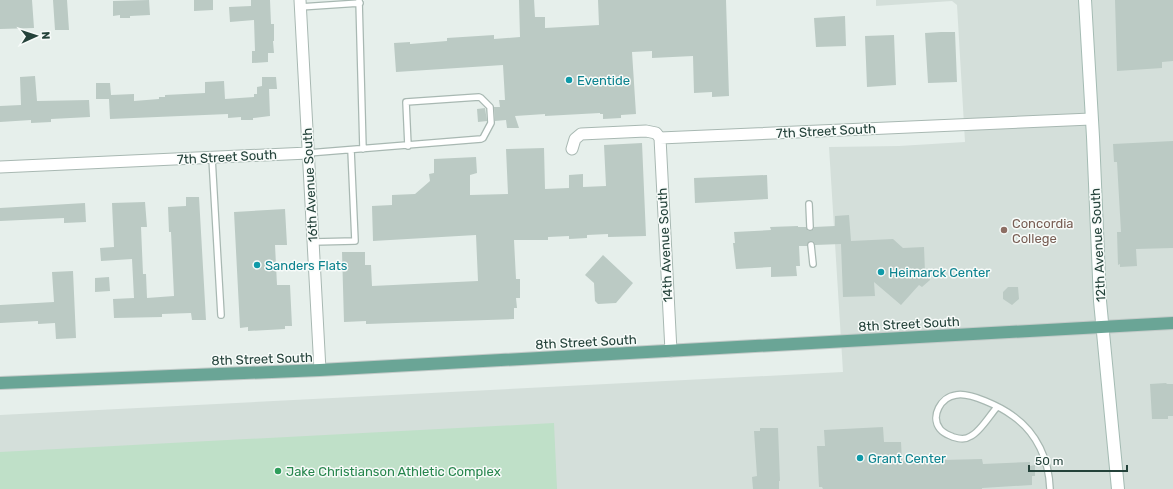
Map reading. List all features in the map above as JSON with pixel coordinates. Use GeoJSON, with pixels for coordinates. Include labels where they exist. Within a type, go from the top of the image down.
{"type":"FeatureCollection","features":[{"type":"Feature","properties":{"kind":"main road","name":"8th Street South"},"geometry":{"type":"LineString","coordinates":[[0,383],[320,370],[1173,323]]}},
{"type":"Feature","properties":{"kind":"street","name":"12th Avenue South"},"geometry":{"type":"LineString","coordinates":[[1084,0],[1100,301],[1118,489]]}},
{"type":"Feature","properties":{"kind":"street","name":"16th Avenue South"},"geometry":{"type":"LineString","coordinates":[[300,3],[320,370]]}},
{"type":"Feature","properties":{"kind":"street","name":"7th Street South"},"geometry":{"type":"LineString","coordinates":[[572,149],[575,139],[581,134],[646,131],[656,133],[660,138],[1091,119]]}},
{"type":"Feature","properties":{"kind":"street","name":"14th Avenue South"},"geometry":{"type":"LineString","coordinates":[[660,138],[671,351]]}},
{"type":"Feature","properties":{"kind":"street","name":"7th Street South"},"geometry":{"type":"LineString","coordinates":[[0,167],[308,153]]}},
{"type":"Feature","properties":{"kind":"lane"},"geometry":{"type":"LineString","coordinates":[[300,3],[360,1],[363,149]]}},
{"type":"Feature","properties":{"kind":"lane","name":"7th Street South"},"geometry":{"type":"LineString","coordinates":[[308,153],[408,146],[481,139],[491,123],[490,106],[481,98],[406,102],[408,146]]}},
{"type":"Feature","properties":{"kind":"lane"},"geometry":{"type":"LineString","coordinates":[[313,242],[356,240],[351,150]]}},
{"type":"Feature","properties":{"kind":"lane"},"geometry":{"type":"LineString","coordinates":[[212,158],[221,316]]}},
{"type":"Feature","properties":{"kind":"lane"},"geometry":{"type":"LineString","coordinates":[[809,204],[810,227]]}},
{"type":"Feature","properties":{"kind":"lane"},"geometry":{"type":"LineString","coordinates":[[811,245],[812,264]]}},
{"type":"Feature","properties":{"kind":"lane"},"geometry":{"type":"LineString","coordinates":[[997,407],[972,436],[961,439],[943,432],[940,429],[936,418],[938,407],[945,398],[957,394],[977,398],[1006,411],[1023,423],[1034,437],[1046,460],[1050,476],[1050,489]]}},
{"type":"Feature","properties":{"kind":"shaded area","name":"Concordia College"},"geometry":{"type":"Polygon","coordinates":[[[876,0],[1173,0],[1173,489],[0,489],[0,415],[843,372],[829,147],[899,146],[965,142],[957,5],[952,1],[876,6],[876,0]]]}},
{"type":"Feature","properties":{"kind":"green space","name":"Jake Christianson Athletic Complex"},"geometry":{"type":"Polygon","coordinates":[[[554,423],[557,489],[0,489],[0,452],[554,423]]]}},
{"type":"Feature","properties":{"kind":"building"},"geometry":{"type":"Polygon","coordinates":[[[0,0],[32,0],[34,28],[0,29],[0,0]]]}},
{"type":"Feature","properties":{"kind":"building"},"geometry":{"type":"Polygon","coordinates":[[[53,0],[67,0],[69,30],[55,30],[53,0]]]}},
{"type":"Feature","properties":{"kind":"building"},"geometry":{"type":"Polygon","coordinates":[[[149,0],[150,15],[130,16],[130,18],[120,18],[120,15],[113,16],[113,1],[149,0]]]}},
{"type":"Feature","properties":{"kind":"building"},"geometry":{"type":"Polygon","coordinates":[[[194,0],[213,0],[213,10],[194,11],[194,0]]]}},
{"type":"Feature","properties":{"kind":"building"},"geometry":{"type":"Polygon","coordinates":[[[251,0],[270,0],[271,24],[274,24],[274,53],[268,53],[268,62],[252,63],[252,51],[255,51],[254,20],[230,22],[229,7],[251,6],[251,0]]]}},
{"type":"Feature","properties":{"kind":"building","name":"Eventide"},"geometry":{"type":"Polygon","coordinates":[[[519,0],[534,0],[535,17],[545,17],[545,28],[599,25],[598,0],[726,0],[729,96],[712,97],[712,92],[694,93],[693,56],[652,58],[652,51],[632,52],[636,114],[621,115],[621,118],[603,119],[603,114],[600,113],[515,116],[519,128],[507,128],[506,120],[495,121],[494,107],[500,107],[499,100],[505,100],[503,65],[396,72],[394,43],[410,42],[410,44],[447,41],[447,38],[494,35],[494,39],[520,37],[519,0]]]}},
{"type":"Feature","properties":{"kind":"building"},"geometry":{"type":"Polygon","coordinates":[[[1115,0],[1173,0],[1173,61],[1162,62],[1162,68],[1117,71],[1115,0]]]}},
{"type":"Feature","properties":{"kind":"building"},"geometry":{"type":"Polygon","coordinates":[[[845,16],[846,46],[816,47],[814,18],[845,16]]]}},
{"type":"Feature","properties":{"kind":"building"},"geometry":{"type":"Polygon","coordinates":[[[955,32],[957,82],[928,83],[925,33],[955,32]]]}},
{"type":"Feature","properties":{"kind":"building"},"geometry":{"type":"Polygon","coordinates":[[[894,35],[896,85],[867,87],[865,36],[894,35]]]}},
{"type":"Feature","properties":{"kind":"building"},"geometry":{"type":"Polygon","coordinates":[[[35,76],[37,101],[89,100],[90,117],[51,119],[51,122],[31,123],[31,120],[0,122],[0,106],[21,105],[20,77],[35,76]]]}},
{"type":"Feature","properties":{"kind":"building"},"geometry":{"type":"Polygon","coordinates":[[[262,77],[276,77],[277,89],[269,89],[270,116],[253,118],[253,120],[241,120],[241,117],[228,118],[228,114],[110,119],[109,99],[96,99],[96,83],[110,83],[111,95],[134,94],[134,101],[159,99],[159,97],[165,97],[165,95],[205,93],[205,82],[224,81],[225,99],[254,97],[254,94],[257,94],[257,87],[262,86],[262,77]]]}},
{"type":"Feature","properties":{"kind":"building"},"geometry":{"type":"Polygon","coordinates":[[[485,108],[487,121],[478,122],[477,109],[485,108]]]}},
{"type":"Feature","properties":{"kind":"building"},"geometry":{"type":"Polygon","coordinates":[[[1173,141],[1173,248],[1136,249],[1137,266],[1120,267],[1120,264],[1118,265],[1117,232],[1121,232],[1117,162],[1114,162],[1113,144],[1173,141]]]}},
{"type":"Feature","properties":{"kind":"building"},"geometry":{"type":"Polygon","coordinates":[[[642,143],[646,236],[608,237],[608,234],[587,235],[587,238],[569,239],[569,236],[548,237],[548,240],[514,240],[516,279],[520,279],[520,298],[516,298],[517,308],[514,308],[514,319],[366,324],[366,321],[344,322],[342,252],[365,252],[365,265],[371,265],[372,286],[478,281],[476,235],[373,241],[372,206],[392,205],[392,195],[415,194],[430,181],[429,174],[434,173],[434,159],[476,157],[477,173],[470,175],[470,195],[508,194],[506,149],[544,148],[545,189],[569,188],[569,175],[583,174],[583,187],[606,186],[604,145],[642,143]]]}},
{"type":"Feature","properties":{"kind":"building"},"geometry":{"type":"Polygon","coordinates":[[[767,175],[768,199],[695,203],[694,178],[767,175]]]}},
{"type":"Feature","properties":{"kind":"building"},"geometry":{"type":"Polygon","coordinates":[[[186,197],[199,197],[206,320],[192,320],[191,313],[162,314],[162,317],[114,318],[113,299],[134,298],[132,259],[101,261],[100,248],[114,247],[112,203],[145,202],[147,227],[141,227],[143,274],[146,274],[147,298],[174,296],[171,232],[169,232],[168,207],[186,206],[186,197]]]}},
{"type":"Feature","properties":{"kind":"building"},"geometry":{"type":"Polygon","coordinates":[[[85,203],[86,222],[64,223],[64,218],[0,221],[0,208],[85,203]]]}},
{"type":"Feature","properties":{"kind":"building","name":"Sanders Flats"},"geometry":{"type":"Polygon","coordinates":[[[285,209],[287,245],[275,245],[277,285],[290,285],[292,326],[285,326],[285,329],[248,331],[248,327],[240,328],[234,212],[285,209]]]}},
{"type":"Feature","properties":{"kind":"building"},"geometry":{"type":"Polygon","coordinates":[[[849,215],[851,241],[893,239],[903,248],[924,247],[925,272],[929,272],[930,280],[922,287],[919,285],[901,305],[874,282],[875,296],[843,297],[841,244],[815,245],[814,242],[811,241],[808,242],[807,246],[799,246],[800,266],[796,266],[797,276],[771,277],[771,267],[736,269],[733,243],[735,243],[734,232],[771,230],[770,227],[798,226],[806,227],[808,231],[811,231],[814,227],[835,226],[835,216],[849,215]]]}},
{"type":"Feature","properties":{"kind":"building"},"geometry":{"type":"Polygon","coordinates":[[[603,255],[633,283],[616,303],[598,304],[595,301],[594,283],[585,275],[603,255]]]}},
{"type":"Feature","properties":{"kind":"building"},"geometry":{"type":"Polygon","coordinates":[[[73,271],[76,338],[56,339],[55,323],[38,324],[38,321],[0,323],[0,305],[54,302],[52,272],[73,271]]]}},
{"type":"Feature","properties":{"kind":"building"},"geometry":{"type":"Polygon","coordinates":[[[109,277],[110,291],[95,292],[95,278],[109,277]]]}},
{"type":"Feature","properties":{"kind":"building"},"geometry":{"type":"Polygon","coordinates":[[[1008,287],[1018,287],[1019,299],[1012,305],[1003,299],[1003,292],[1008,287]]]}},
{"type":"Feature","properties":{"kind":"building"},"geometry":{"type":"Polygon","coordinates":[[[1150,384],[1173,384],[1173,416],[1168,416],[1168,419],[1152,419],[1150,384]]]}},
{"type":"Feature","properties":{"kind":"building","name":"Grant Center"},"geometry":{"type":"Polygon","coordinates":[[[883,427],[884,442],[901,442],[902,461],[982,459],[983,464],[1030,462],[1030,466],[1035,465],[1035,476],[1032,476],[1032,485],[982,489],[823,489],[822,487],[819,487],[817,446],[825,446],[824,430],[883,427]]]}},
{"type":"Feature","properties":{"kind":"building"},"geometry":{"type":"Polygon","coordinates":[[[760,428],[778,428],[779,489],[753,489],[752,477],[757,476],[754,431],[760,431],[760,428]]]}},
{"type":"Feature","properties":{"kind":"place","name":"Eventide"},"geometry":{"type":"Point","coordinates":[569,80]}},
{"type":"Feature","properties":{"kind":"place","name":"Concordia College"},"geometry":{"type":"Point","coordinates":[1004,230]}},
{"type":"Feature","properties":{"kind":"place","name":"Sanders Flats"},"geometry":{"type":"Point","coordinates":[257,265]}},
{"type":"Feature","properties":{"kind":"place","name":"Heimarck Center"},"geometry":{"type":"Point","coordinates":[881,272]}},
{"type":"Feature","properties":{"kind":"place","name":"Grant Center"},"geometry":{"type":"Point","coordinates":[860,458]}},
{"type":"Feature","properties":{"kind":"place","name":"Jake Christianson Athletic Complex"},"geometry":{"type":"Point","coordinates":[278,471]}}]}
